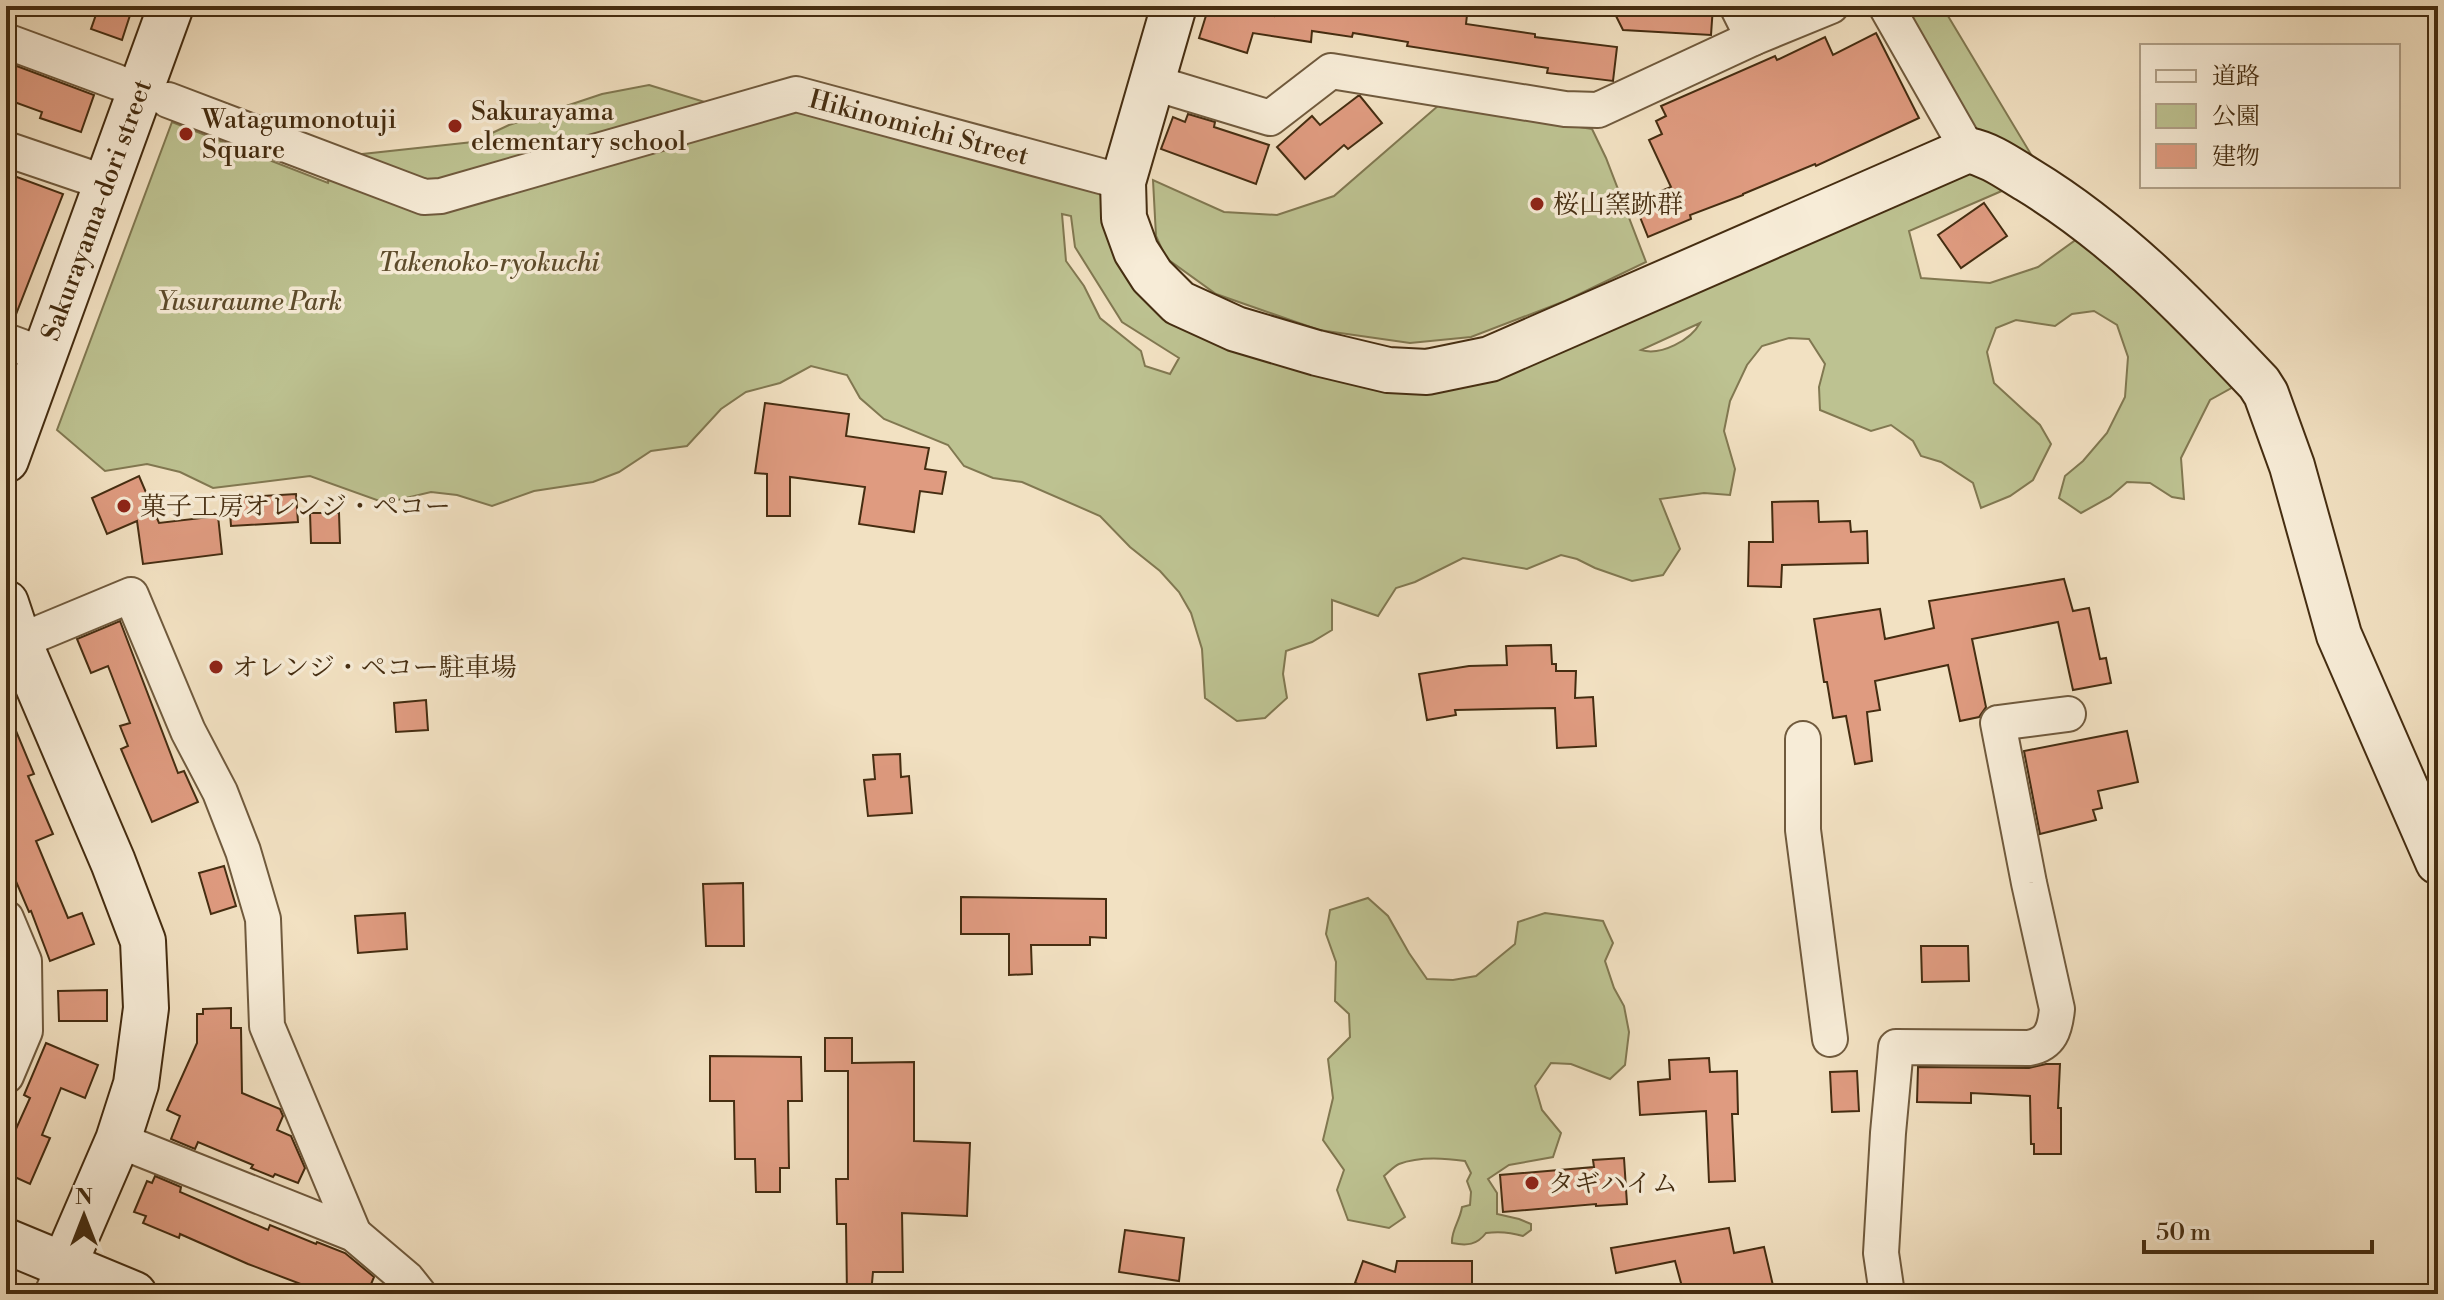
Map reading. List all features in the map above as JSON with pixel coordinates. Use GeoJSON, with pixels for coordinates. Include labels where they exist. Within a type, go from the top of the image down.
{"type":"FeatureCollection","features":[{"type":"Feature","properties":{"kind":"street","name":"Sakurayama-dori street"},"geometry":{"type":"LineString","coordinates":[[6,460],[25,348],[106,183],[171,6]]}},
{"type":"Feature","properties":{"kind":"street"},"geometry":{"type":"LineString","coordinates":[[1174,6],[1123,182],[1124,218],[1136,251],[1152,276],[1179,303],[1236,329],[1388,370],[1427,372],[1490,359],[1968,150],[1985,154],[2031,182],[2112,239],[2190,310],[2266,394],[2292,466],[2339,635],[2438,862]]}},
{"type":"Feature","properties":{"kind":"street"},"geometry":{"type":"LineString","coordinates":[[1737,6],[1753,38]]}},
{"type":"Feature","properties":{"kind":"street"},"geometry":{"type":"LineString","coordinates":[[1151,82],[1270,118],[1331,71],[1565,109],[1598,110],[1753,38],[1831,6]]}},
{"type":"Feature","properties":{"kind":"street"},"geometry":{"type":"LineString","coordinates":[[1886,6],[1968,150]]}},
{"type":"Feature","properties":{"kind":"street"},"geometry":{"type":"LineString","coordinates":[[6,41],[117,82]]}},
{"type":"Feature","properties":{"kind":"street","name":"Hikinomichi Street"},"geometry":{"type":"LineString","coordinates":[[168,100],[424,197],[441,196],[796,94],[1123,182]]}},
{"type":"Feature","properties":{"kind":"street"},"geometry":{"type":"LineString","coordinates":[[6,149],[106,183]]}},
{"type":"Feature","properties":{"kind":"street"},"geometry":{"type":"LineString","coordinates":[[58,1280],[118,1140],[136,1084],[146,1008],[143,941],[85,794],[10,631],[131,595],[188,731],[220,792],[243,851],[263,919],[267,1026],[354,1234]]}},
{"type":"Feature","properties":{"kind":"street"},"geometry":{"type":"LineString","coordinates":[[1887,1294],[1881,1253],[1896,1047],[2029,1048],[2042,1046],[2055,1026],[2057,1009],[1998,723],[2068,714]]}},
{"type":"Feature","properties":{"kind":"street"},"geometry":{"type":"LineString","coordinates":[[1803,739],[1803,830],[1830,1039]]}},
{"type":"Feature","properties":{"kind":"street"},"geometry":{"type":"LineString","coordinates":[[6,918],[24,961],[25,1031],[6,1076]]}},
{"type":"Feature","properties":{"kind":"street"},"geometry":{"type":"LineString","coordinates":[[118,1140],[354,1234],[407,1279],[419,1294]]}},
{"type":"Feature","properties":{"kind":"street"},"geometry":{"type":"LineString","coordinates":[[6,1241],[58,1280],[134,1294]]}},
{"type":"Feature","properties":{"kind":"green space"},"geometry":{"type":"Polygon","coordinates":[[[1901,6],[1942,6],[2041,171],[1973,127],[1901,6]]]}},
{"type":"Feature","properties":{"kind":"green space"},"geometry":{"type":"Polygon","coordinates":[[[649,85],[721,107],[794,103],[1103,189],[1147,299],[1416,390],[1969,169],[2004,190],[1909,231],[1921,278],[1990,283],[2038,267],[2077,239],[2103,252],[2235,386],[2210,400],[2181,458],[2184,499],[2172,497],[2150,483],[2127,482],[2110,497],[2081,513],[2059,498],[2065,476],[2107,433],[2125,397],[2128,357],[2117,325],[2094,311],[2072,314],[2055,326],[2016,320],[1996,328],[1987,352],[1994,383],[2040,425],[2051,444],[2033,480],[2010,496],[1981,508],[1973,483],[1941,462],[1921,456],[1913,441],[1891,425],[1871,431],[1820,410],[1819,387],[1825,364],[1809,339],[1789,338],[1762,346],[1747,365],[1730,401],[1724,431],[1735,469],[1730,495],[1704,493],[1660,499],[1680,549],[1663,575],[1632,581],[1561,555],[1527,569],[1463,558],[1396,588],[1378,616],[1332,600],[1332,630],[1312,642],[1286,651],[1283,674],[1287,698],[1265,718],[1237,721],[1205,698],[1202,649],[1191,613],[1179,592],[1100,516],[1022,482],[993,478],[964,466],[948,445],[884,419],[860,398],[847,375],[811,366],[780,383],[746,392],[721,409],[687,446],[651,451],[619,472],[593,482],[534,491],[492,506],[457,495],[431,492],[385,503],[310,476],[213,488],[180,472],[147,464],[105,471],[57,430],[172,122],[328,183],[344,156],[473,142],[509,125],[602,94],[649,85]],[[1062,214],[1066,261],[1084,286],[1100,318],[1141,351],[1145,366],[1170,374],[1179,358],[1122,322],[1075,247],[1071,216],[1062,214]],[[1700,323],[1641,350],[1657,351],[1675,345],[1690,335],[1700,323]]]}},
{"type":"Feature","properties":{"kind":"green space"},"geometry":{"type":"Polygon","coordinates":[[[1439,105],[1592,129],[1646,262],[1565,301],[1471,337],[1410,343],[1319,330],[1216,294],[1166,258],[1156,236],[1153,180],[1224,212],[1277,215],[1334,196],[1439,105]]]}},
{"type":"Feature","properties":{"kind":"green space"},"geometry":{"type":"Polygon","coordinates":[[[1368,898],[1388,916],[1427,979],[1453,980],[1476,976],[1515,944],[1518,922],[1545,913],[1603,921],[1613,943],[1605,961],[1624,1006],[1629,1032],[1625,1065],[1610,1079],[1571,1064],[1551,1063],[1535,1086],[1542,1110],[1561,1133],[1553,1157],[1509,1165],[1488,1179],[1497,1193],[1497,1214],[1531,1224],[1531,1230],[1523,1236],[1491,1232],[1471,1244],[1452,1243],[1462,1207],[1470,1205],[1471,1192],[1467,1181],[1471,1173],[1465,1161],[1449,1159],[1407,1161],[1384,1176],[1405,1217],[1389,1228],[1348,1220],[1337,1190],[1344,1170],[1323,1140],[1333,1098],[1328,1059],[1350,1037],[1349,1014],[1335,1001],[1336,962],[1326,934],[1330,910],[1368,898]]]}},
{"type":"Feature","properties":{"kind":"building"},"geometry":{"type":"Polygon","coordinates":[[[99,6],[133,6],[122,40],[91,29],[99,6]]]}},
{"type":"Feature","properties":{"kind":"building"},"geometry":{"type":"Polygon","coordinates":[[[1209,6],[1240,6],[1274,16],[1276,6],[1398,6],[1467,15],[1466,24],[1535,34],[1535,37],[1617,47],[1613,81],[1547,73],[1548,68],[1407,46],[1408,42],[1353,33],[1352,37],[1312,31],[1311,42],[1253,33],[1247,53],[1199,38],[1209,6]]]}},
{"type":"Feature","properties":{"kind":"building"},"geometry":{"type":"Polygon","coordinates":[[[1611,6],[1713,6],[1711,35],[1623,30],[1611,6]]]}},
{"type":"Feature","properties":{"kind":"building"},"geometry":{"type":"Polygon","coordinates":[[[1876,33],[1919,118],[1816,166],[1690,215],[1691,219],[1648,237],[1634,202],[1671,187],[1649,140],[1662,134],[1656,121],[1666,116],[1661,106],[1775,56],[1777,60],[1825,37],[1833,55],[1876,33]]]}},
{"type":"Feature","properties":{"kind":"building"},"geometry":{"type":"Polygon","coordinates":[[[6,62],[94,95],[81,132],[40,118],[42,112],[6,99],[6,62]]]}},
{"type":"Feature","properties":{"kind":"building"},"geometry":{"type":"Polygon","coordinates":[[[1358,96],[1382,123],[1348,149],[1344,145],[1305,179],[1277,147],[1312,116],[1320,125],[1358,96]]]}},
{"type":"Feature","properties":{"kind":"building"},"geometry":{"type":"Polygon","coordinates":[[[1188,114],[1215,122],[1214,127],[1269,145],[1256,184],[1161,149],[1173,117],[1185,122],[1188,114]]]}},
{"type":"Feature","properties":{"kind":"building"},"geometry":{"type":"Polygon","coordinates":[[[6,173],[63,194],[13,322],[6,322],[6,173]]]}},
{"type":"Feature","properties":{"kind":"building"},"geometry":{"type":"Polygon","coordinates":[[[1984,203],[2007,236],[1961,268],[1938,235],[1984,203]]]}},
{"type":"Feature","properties":{"kind":"building"},"geometry":{"type":"Polygon","coordinates":[[[765,403],[849,414],[846,436],[929,448],[925,469],[946,472],[942,494],[920,491],[914,532],[859,524],[865,487],[790,477],[790,516],[767,516],[767,474],[755,473],[765,403]]]}},
{"type":"Feature","properties":{"kind":"building"},"geometry":{"type":"Polygon","coordinates":[[[139,476],[159,523],[218,516],[222,554],[143,564],[137,521],[107,534],[92,498],[139,476]]]}},
{"type":"Feature","properties":{"kind":"building"},"geometry":{"type":"Polygon","coordinates":[[[296,494],[298,522],[231,526],[229,498],[296,494]]]}},
{"type":"Feature","properties":{"kind":"building"},"geometry":{"type":"Polygon","coordinates":[[[1818,501],[1819,522],[1850,521],[1851,532],[1867,531],[1868,563],[1782,565],[1781,587],[1748,586],[1749,542],[1773,542],[1772,502],[1818,501]]]}},
{"type":"Feature","properties":{"kind":"building"},"geometry":{"type":"Polygon","coordinates":[[[310,513],[339,513],[340,543],[311,543],[310,513]]]}},
{"type":"Feature","properties":{"kind":"building"},"geometry":{"type":"Polygon","coordinates":[[[2064,579],[2073,611],[2089,608],[2100,659],[2106,658],[2111,683],[2073,690],[2058,622],[1972,639],[1986,707],[1979,717],[1960,721],[1948,665],[1875,681],[1880,710],[1867,712],[1872,761],[1855,764],[1846,716],[1833,718],[1814,619],[1880,609],[1885,639],[1934,628],[1929,601],[2064,579]]]}},
{"type":"Feature","properties":{"kind":"building"},"geometry":{"type":"Polygon","coordinates":[[[120,621],[178,773],[184,771],[198,802],[152,822],[121,749],[128,746],[120,726],[130,723],[108,666],[91,673],[77,639],[120,621]]]}},
{"type":"Feature","properties":{"kind":"building"},"geometry":{"type":"Polygon","coordinates":[[[1551,645],[1552,664],[1556,664],[1556,671],[1576,671],[1575,698],[1593,697],[1596,746],[1557,748],[1555,708],[1455,710],[1456,715],[1427,720],[1419,674],[1469,666],[1507,665],[1506,646],[1551,645]]]}},
{"type":"Feature","properties":{"kind":"building"},"geometry":{"type":"Polygon","coordinates":[[[426,700],[428,730],[396,732],[394,703],[426,700]]]}},
{"type":"Feature","properties":{"kind":"building"},"geometry":{"type":"Polygon","coordinates":[[[6,707],[34,774],[28,776],[53,834],[36,841],[68,918],[82,913],[94,944],[50,961],[6,858],[6,707]]]}},
{"type":"Feature","properties":{"kind":"building"},"geometry":{"type":"Polygon","coordinates":[[[2127,731],[2138,782],[2098,791],[2102,808],[2093,810],[2096,820],[2040,834],[2024,751],[2127,731]]]}},
{"type":"Feature","properties":{"kind":"building"},"geometry":{"type":"Polygon","coordinates":[[[900,754],[901,777],[909,776],[912,813],[868,816],[864,780],[875,779],[873,755],[900,754]]]}},
{"type":"Feature","properties":{"kind":"building"},"geometry":{"type":"Polygon","coordinates":[[[224,866],[236,906],[211,914],[199,873],[224,866]]]}},
{"type":"Feature","properties":{"kind":"building"},"geometry":{"type":"Polygon","coordinates":[[[743,883],[744,946],[706,946],[703,884],[743,883]]]}},
{"type":"Feature","properties":{"kind":"building"},"geometry":{"type":"Polygon","coordinates":[[[961,897],[1106,899],[1106,938],[1090,937],[1090,945],[1031,945],[1032,974],[1009,975],[1009,934],[961,934],[961,897]]]}},
{"type":"Feature","properties":{"kind":"building"},"geometry":{"type":"Polygon","coordinates":[[[405,913],[407,949],[358,953],[355,916],[405,913]]]}},
{"type":"Feature","properties":{"kind":"building"},"geometry":{"type":"Polygon","coordinates":[[[1921,946],[1968,946],[1969,981],[1922,982],[1921,946]]]}},
{"type":"Feature","properties":{"kind":"building"},"geometry":{"type":"Polygon","coordinates":[[[107,990],[107,1021],[59,1021],[58,991],[107,990]]]}},
{"type":"Feature","properties":{"kind":"building"},"geometry":{"type":"Polygon","coordinates":[[[231,1008],[231,1028],[241,1028],[242,1093],[280,1109],[283,1116],[277,1130],[291,1136],[305,1168],[298,1183],[251,1168],[253,1165],[198,1142],[195,1149],[171,1139],[180,1116],[167,1110],[197,1043],[197,1014],[203,1014],[203,1009],[231,1008]]]}},
{"type":"Feature","properties":{"kind":"building"},"geometry":{"type":"Polygon","coordinates":[[[825,1038],[852,1038],[852,1063],[914,1062],[914,1141],[970,1143],[967,1216],[902,1213],[903,1272],[873,1272],[871,1294],[847,1294],[846,1224],[837,1224],[836,1179],[848,1179],[848,1071],[825,1071],[825,1038]]]}},
{"type":"Feature","properties":{"kind":"building"},"geometry":{"type":"Polygon","coordinates":[[[46,1043],[98,1065],[85,1098],[61,1088],[42,1135],[50,1138],[30,1184],[6,1173],[6,1151],[30,1098],[24,1095],[46,1043]]]}},
{"type":"Feature","properties":{"kind":"building"},"geometry":{"type":"Polygon","coordinates":[[[710,1056],[801,1057],[802,1101],[788,1101],[789,1168],[780,1168],[780,1192],[756,1192],[755,1159],[735,1159],[734,1101],[710,1101],[710,1056]]]}},
{"type":"Feature","properties":{"kind":"building"},"geometry":{"type":"Polygon","coordinates":[[[1709,1058],[1710,1072],[1737,1071],[1738,1114],[1732,1114],[1735,1181],[1709,1182],[1706,1111],[1640,1115],[1638,1082],[1670,1079],[1669,1060],[1709,1058]]]}},
{"type":"Feature","properties":{"kind":"building"},"geometry":{"type":"Polygon","coordinates":[[[2060,1064],[2058,1108],[2061,1108],[2061,1154],[2034,1154],[2030,1096],[1971,1093],[1971,1103],[1917,1102],[1918,1067],[2029,1068],[2060,1064]]]}},
{"type":"Feature","properties":{"kind":"building"},"geometry":{"type":"Polygon","coordinates":[[[1857,1071],[1859,1111],[1832,1112],[1830,1072],[1857,1071]]]}},
{"type":"Feature","properties":{"kind":"building"},"geometry":{"type":"Polygon","coordinates":[[[1624,1158],[1627,1204],[1503,1212],[1500,1175],[1594,1167],[1593,1160],[1624,1158]]]}},
{"type":"Feature","properties":{"kind":"building"},"geometry":{"type":"Polygon","coordinates":[[[155,1176],[181,1187],[180,1192],[268,1230],[270,1225],[345,1253],[374,1277],[367,1294],[327,1294],[180,1234],[179,1238],[143,1223],[146,1216],[134,1212],[147,1181],[152,1183],[155,1176]]]}},
{"type":"Feature","properties":{"kind":"building"},"geometry":{"type":"Polygon","coordinates":[[[1729,1228],[1734,1253],[1764,1247],[1775,1294],[1684,1294],[1675,1261],[1616,1273],[1611,1248],[1729,1228]]]}},
{"type":"Feature","properties":{"kind":"building"},"geometry":{"type":"Polygon","coordinates":[[[1125,1230],[1184,1238],[1179,1281],[1119,1272],[1125,1230]]]}},
{"type":"Feature","properties":{"kind":"building"},"geometry":{"type":"Polygon","coordinates":[[[1363,1261],[1395,1272],[1397,1261],[1472,1261],[1472,1292],[1386,1294],[1355,1283],[1363,1261]]]}},
{"type":"Feature","properties":{"kind":"place","name":"Sakurayama elementary school"},"geometry":{"type":"Point","coordinates":[455,126]}},
{"type":"Feature","properties":{"kind":"place","name":"Watagumonotuji Square"},"geometry":{"type":"Point","coordinates":[186,134]}},
{"type":"Feature","properties":{"kind":"place","name":"桜山窯跡群"},"geometry":{"type":"Point","coordinates":[1537,204]}},
{"type":"Feature","properties":{"kind":"place","name":"菓子工房オレンジ・ペコー"},"geometry":{"type":"Point","coordinates":[124,506]}},
{"type":"Feature","properties":{"kind":"place","name":"オレンジ・ペコー駐車場"},"geometry":{"type":"Point","coordinates":[216,667]}},
{"type":"Feature","properties":{"kind":"place","name":"タギハイム"},"geometry":{"type":"Point","coordinates":[1532,1183]}},
{"type":"Feature","properties":{"kind":"park label","name":"Takenoko-ryokuchi"},"geometry":{"type":"Point","coordinates":[489,262]}},
{"type":"Feature","properties":{"kind":"park label","name":"Yusuraume Park"},"geometry":{"type":"Point","coordinates":[250,301]}}]}
